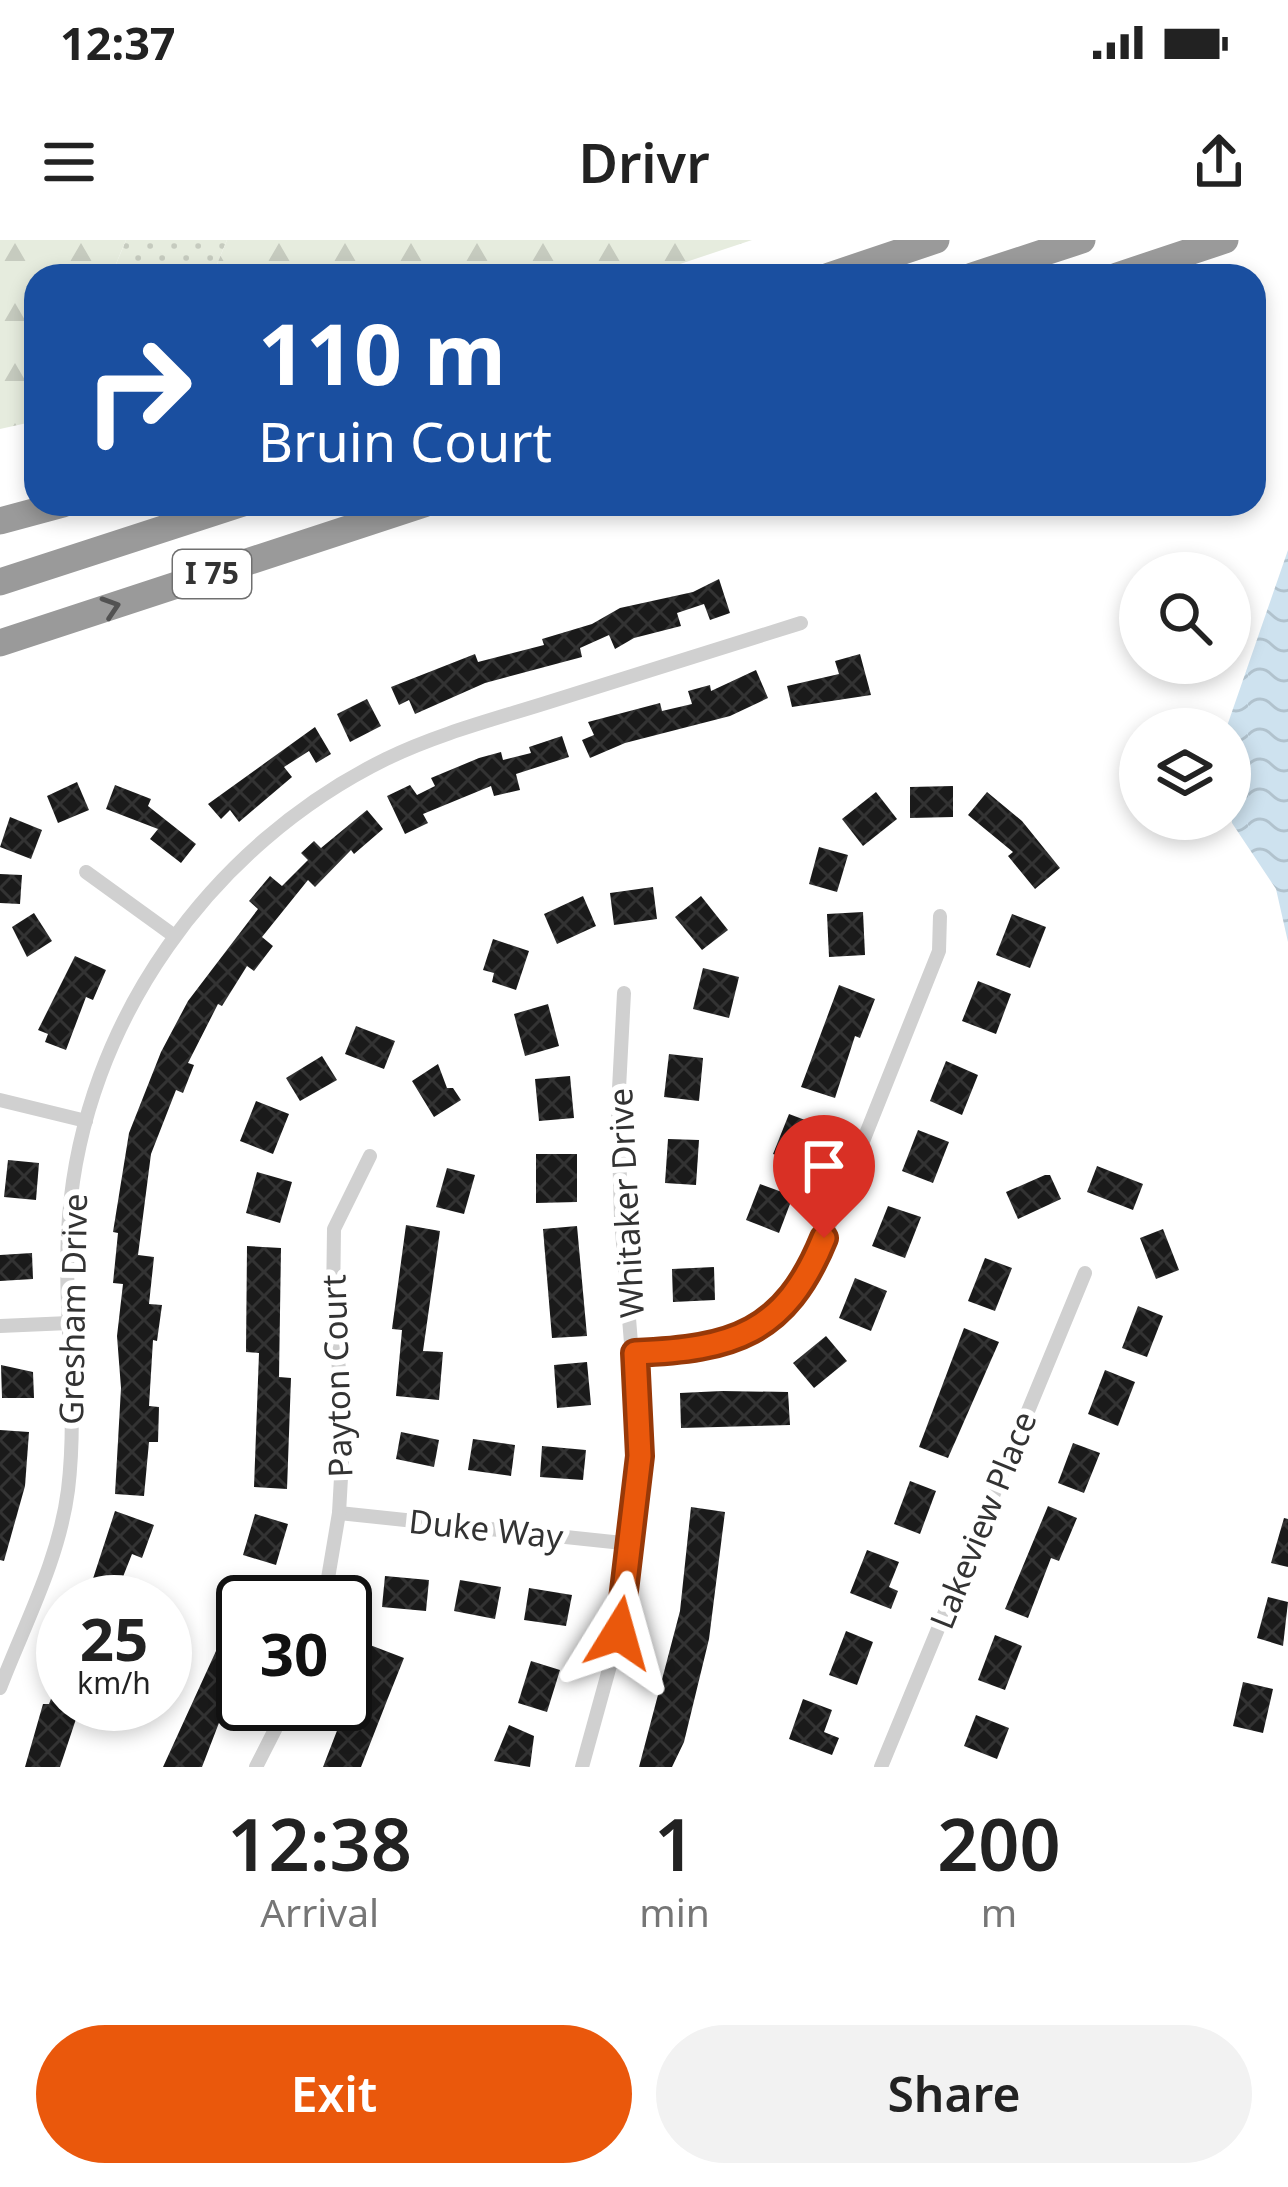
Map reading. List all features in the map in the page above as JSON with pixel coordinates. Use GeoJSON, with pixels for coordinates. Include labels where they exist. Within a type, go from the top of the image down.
{"type":"FeatureCollection","features":[{"type":"Feature","properties":{"kind":"highway"},"geometry":{"type":"LineString","coordinates":[[865,264],[936,240]]}},
{"type":"Feature","properties":{"kind":"highway"},"geometry":{"type":"LineString","coordinates":[[1009,264],[1082,240]]}},
{"type":"Feature","properties":{"kind":"highway"},"geometry":{"type":"LineString","coordinates":[[1153,264],[1225,240]]}},
{"type":"Feature","properties":{"kind":"highway"},"geometry":{"type":"LineString","coordinates":[[0,562],[201,516]]}},
{"type":"Feature","properties":{"kind":"highway"},"geometry":{"type":"LineString","coordinates":[[0,582],[202,516]]}},
{"type":"Feature","properties":{"kind":"highway","name":"I 75"},"geometry":{"type":"LineString","coordinates":[[0,644],[388,516]]}},
{"type":"Feature","properties":{"kind":"street","name":"Gresham Drive"},"geometry":{"type":"LineString","coordinates":[[0,1688],[46,1577],[67,1494],[69,1219],[86,1120],[133,1001],[173,935],[208,892],[277,830],[388,758],[801,623]]}},
{"type":"Feature","properties":{"kind":"street"},"geometry":{"type":"LineString","coordinates":[[86,872],[173,935]]}},
{"type":"Feature","properties":{"kind":"street"},"geometry":{"type":"LineString","coordinates":[[635,1353],[709,1349],[759,1328],[793,1299],[810,1274],[939,951],[940,916]]}},
{"type":"Feature","properties":{"kind":"street","name":"Whitaker Drive"},"geometry":{"type":"LineString","coordinates":[[582,1767],[604,1704],[632,1544],[640,1456],[620,1196],[618,1108],[624,993]]}},
{"type":"Feature","properties":{"kind":"street"},"geometry":{"type":"LineString","coordinates":[[0,1100],[86,1120]]}},
{"type":"Feature","properties":{"kind":"street","name":"Payton Court"},"geometry":{"type":"LineString","coordinates":[[329,1575],[339,1513],[344,1424],[333,1305],[334,1229],[370,1156]]}},
{"type":"Feature","properties":{"kind":"street","name":"Lakeview Place"},"geometry":{"type":"LineString","coordinates":[[881,1767],[1085,1273]]}},
{"type":"Feature","properties":{"kind":"street"},"geometry":{"type":"LineString","coordinates":[[0,1326],[70,1323]]}},
{"type":"Feature","properties":{"kind":"street","name":"Duke Way"},"geometry":{"type":"LineString","coordinates":[[339,1513],[632,1544]]}},
{"type":"Feature","properties":{"kind":"street"},"geometry":{"type":"LineString","coordinates":[[256,1767],[274,1731]]}},
{"type":"Feature","properties":{"kind":"green space"},"geometry":{"type":"Polygon","coordinates":[[[0,240],[126,240],[116,264],[24,264],[24,424],[0,429],[0,240]]]}},
{"type":"Feature","properties":{"kind":"green space"},"geometry":{"type":"Polygon","coordinates":[[[126,240],[227,240],[217,264],[116,264],[126,240]]]}},
{"type":"Feature","properties":{"kind":"green space"},"geometry":{"type":"Polygon","coordinates":[[[227,240],[752,240],[680,264],[217,264],[227,240]]]}},
{"type":"Feature","properties":{"kind":"water"},"geometry":{"type":"Polygon","coordinates":[[[1288,550],[1288,942],[1276,889],[1243,840],[1251,840],[1251,708],[1233,708],[1242,684],[1251,684],[1251,657],[1288,550]]]}},
{"type":"Feature","properties":{"kind":"building"},"geometry":{"type":"Polygon","coordinates":[[[719,579],[730,613],[710,620],[704,604],[677,613],[681,626],[634,638],[615,649],[609,635],[580,648],[582,657],[485,683],[415,714],[409,700],[399,705],[391,687],[475,654],[478,662],[544,645],[542,639],[592,624],[620,608],[693,592],[719,579]]]}},
{"type":"Feature","properties":{"kind":"building"},"geometry":{"type":"Polygon","coordinates":[[[860,654],[871,695],[792,707],[787,686],[839,674],[835,661],[860,654]]]}},
{"type":"Feature","properties":{"kind":"building"},"geometry":{"type":"Polygon","coordinates":[[[756,670],[768,698],[730,716],[625,743],[590,758],[582,740],[594,735],[588,722],[660,703],[662,711],[692,704],[688,691],[710,685],[711,691],[756,670]]]}},
{"type":"Feature","properties":{"kind":"building"},"geometry":{"type":"Polygon","coordinates":[[[367,699],[381,726],[350,742],[337,714],[367,699]]]}},
{"type":"Feature","properties":{"kind":"building"},"geometry":{"type":"Polygon","coordinates":[[[315,727],[331,754],[316,763],[309,751],[284,767],[292,777],[239,822],[230,810],[221,819],[208,804],[315,727]]]}},
{"type":"Feature","properties":{"kind":"building"},"geometry":{"type":"Polygon","coordinates":[[[562,736],[569,757],[516,774],[520,790],[494,796],[491,786],[423,814],[428,823],[405,834],[387,796],[410,785],[417,795],[435,786],[431,778],[479,758],[501,752],[503,760],[531,753],[529,747],[562,736]]]}},
{"type":"Feature","properties":{"kind":"building"},"geometry":{"type":"Polygon","coordinates":[[[77,782],[89,810],[58,823],[47,796],[77,782]]]}},
{"type":"Feature","properties":{"kind":"building"},"geometry":{"type":"Polygon","coordinates":[[[115,785],[151,799],[148,806],[196,844],[181,863],[150,839],[158,829],[106,809],[115,785]]]}},
{"type":"Feature","properties":{"kind":"building"},"geometry":{"type":"Polygon","coordinates":[[[953,786],[953,817],[910,818],[910,787],[953,786]]]}},
{"type":"Feature","properties":{"kind":"building"},"geometry":{"type":"Polygon","coordinates":[[[876,792],[897,819],[863,846],[842,819],[876,792]]]}},
{"type":"Feature","properties":{"kind":"building"},"geometry":{"type":"Polygon","coordinates":[[[987,792],[1022,821],[1060,868],[1035,889],[1008,856],[1013,852],[968,815],[987,792]]]}},
{"type":"Feature","properties":{"kind":"building"},"geometry":{"type":"Polygon","coordinates":[[[367,810],[383,829],[354,854],[351,850],[315,887],[308,880],[262,937],[273,946],[254,971],[247,966],[222,1006],[218,1004],[188,1063],[194,1065],[183,1093],[176,1090],[151,1154],[138,1255],[154,1257],[149,1304],[162,1305],[157,1341],[153,1340],[149,1406],[159,1407],[158,1442],[149,1442],[144,1496],[115,1494],[121,1388],[117,1336],[123,1284],[113,1283],[118,1233],[113,1232],[129,1133],[161,1052],[188,1001],[258,909],[249,901],[270,876],[282,886],[308,860],[301,853],[314,841],[321,848],[367,810]]]}},
{"type":"Feature","properties":{"kind":"building"},"geometry":{"type":"Polygon","coordinates":[[[10,817],[42,830],[31,859],[0,847],[10,817]]]}},
{"type":"Feature","properties":{"kind":"building"},"geometry":{"type":"Polygon","coordinates":[[[819,847],[848,855],[837,892],[809,884],[819,847]]]}},
{"type":"Feature","properties":{"kind":"building"},"geometry":{"type":"Polygon","coordinates":[[[0,874],[22,875],[20,904],[0,903],[0,874]]]}},
{"type":"Feature","properties":{"kind":"building"},"geometry":{"type":"Polygon","coordinates":[[[653,887],[657,919],[614,925],[610,893],[653,887]]]}},
{"type":"Feature","properties":{"kind":"building"},"geometry":{"type":"Polygon","coordinates":[[[583,896],[596,926],[557,944],[544,914],[583,896]]]}},
{"type":"Feature","properties":{"kind":"building"},"geometry":{"type":"Polygon","coordinates":[[[701,896],[728,930],[702,950],[675,917],[701,896]]]}},
{"type":"Feature","properties":{"kind":"building"},"geometry":{"type":"Polygon","coordinates":[[[863,912],[865,955],[829,957],[827,914],[863,912]]]}},
{"type":"Feature","properties":{"kind":"building"},"geometry":{"type":"Polygon","coordinates":[[[34,913],[52,941],[27,957],[12,927],[34,913]]]}},
{"type":"Feature","properties":{"kind":"building"},"geometry":{"type":"Polygon","coordinates":[[[1012,914],[1046,927],[1030,968],[996,955],[1012,914]]]}},
{"type":"Feature","properties":{"kind":"building"},"geometry":{"type":"Polygon","coordinates":[[[493,939],[529,951],[516,990],[492,982],[494,973],[483,970],[493,939]]]}},
{"type":"Feature","properties":{"kind":"building"},"geometry":{"type":"Polygon","coordinates":[[[75,956],[106,970],[93,1000],[86,997],[66,1050],[45,1042],[48,1034],[38,1030],[75,956]]]}},
{"type":"Feature","properties":{"kind":"building"},"geometry":{"type":"Polygon","coordinates":[[[703,968],[739,977],[729,1018],[693,1009],[703,968]]]}},
{"type":"Feature","properties":{"kind":"building"},"geometry":{"type":"Polygon","coordinates":[[[978,981],[1011,994],[996,1034],[962,1021],[978,981]]]}},
{"type":"Feature","properties":{"kind":"building"},"geometry":{"type":"Polygon","coordinates":[[[839,985],[875,999],[860,1038],[855,1036],[835,1098],[801,1087],[839,985]]]}},
{"type":"Feature","properties":{"kind":"building"},"geometry":{"type":"Polygon","coordinates":[[[548,1004],[559,1046],[525,1056],[514,1014],[548,1004]]]}},
{"type":"Feature","properties":{"kind":"building"},"geometry":{"type":"Polygon","coordinates":[[[356,1026],[395,1041],[384,1069],[345,1054],[356,1026]]]}},
{"type":"Feature","properties":{"kind":"building"},"geometry":{"type":"Polygon","coordinates":[[[669,1054],[703,1058],[699,1101],[664,1097],[669,1054]]]}},
{"type":"Feature","properties":{"kind":"building"},"geometry":{"type":"Polygon","coordinates":[[[322,1056],[337,1080],[300,1101],[286,1078],[322,1056]]]}},
{"type":"Feature","properties":{"kind":"building"},"geometry":{"type":"Polygon","coordinates":[[[946,1061],[978,1075],[962,1115],[930,1101],[946,1061]]]}},
{"type":"Feature","properties":{"kind":"building"},"geometry":{"type":"Polygon","coordinates":[[[438,1064],[447,1088],[453,1088],[461,1100],[434,1117],[412,1081],[438,1064]]]}},
{"type":"Feature","properties":{"kind":"building"},"geometry":{"type":"Polygon","coordinates":[[[570,1076],[574,1118],[539,1121],[535,1079],[570,1076]]]}},
{"type":"Feature","properties":{"kind":"building"},"geometry":{"type":"Polygon","coordinates":[[[256,1101],[289,1114],[273,1154],[240,1141],[256,1101]]]}},
{"type":"Feature","properties":{"kind":"building"},"geometry":{"type":"Polygon","coordinates":[[[789,1114],[821,1126],[806,1166],[773,1154],[789,1114]]]}},
{"type":"Feature","properties":{"kind":"building"},"geometry":{"type":"Polygon","coordinates":[[[918,1130],[949,1142],[933,1183],[902,1171],[918,1130]]]}},
{"type":"Feature","properties":{"kind":"building"},"geometry":{"type":"Polygon","coordinates":[[[668,1139],[699,1140],[696,1185],[665,1183],[668,1139]]]}},
{"type":"Feature","properties":{"kind":"building"},"geometry":{"type":"Polygon","coordinates":[[[536,1154],[577,1154],[577,1202],[536,1203],[536,1154]]]}},
{"type":"Feature","properties":{"kind":"building"},"geometry":{"type":"Polygon","coordinates":[[[8,1160],[39,1163],[36,1200],[4,1197],[8,1160]]]}},
{"type":"Feature","properties":{"kind":"building"},"geometry":{"type":"Polygon","coordinates":[[[1097,1166],[1143,1184],[1133,1210],[1087,1192],[1097,1166]]]}},
{"type":"Feature","properties":{"kind":"building"},"geometry":{"type":"Polygon","coordinates":[[[447,1168],[475,1175],[464,1214],[436,1207],[447,1168]]]}},
{"type":"Feature","properties":{"kind":"building"},"geometry":{"type":"Polygon","coordinates":[[[257,1172],[292,1182],[280,1223],[246,1213],[257,1172]]]}},
{"type":"Feature","properties":{"kind":"building"},"geometry":{"type":"Polygon","coordinates":[[[1050,1175],[1061,1199],[1018,1219],[1006,1192],[1050,1175]]]}},
{"type":"Feature","properties":{"kind":"building"},"geometry":{"type":"Polygon","coordinates":[[[760,1184],[793,1196],[779,1233],[746,1220],[760,1184]]]}},
{"type":"Feature","properties":{"kind":"building"},"geometry":{"type":"Polygon","coordinates":[[[888,1206],[921,1217],[905,1258],[872,1246],[888,1206]]]}},
{"type":"Feature","properties":{"kind":"building"},"geometry":{"type":"Polygon","coordinates":[[[406,1225],[440,1231],[423,1351],[443,1352],[439,1400],[396,1396],[402,1330],[392,1329],[406,1225]]]}},
{"type":"Feature","properties":{"kind":"building"},"geometry":{"type":"Polygon","coordinates":[[[577,1226],[587,1336],[552,1338],[543,1229],[577,1226]]]}},
{"type":"Feature","properties":{"kind":"building"},"geometry":{"type":"Polygon","coordinates":[[[1163,1229],[1179,1270],[1156,1279],[1140,1238],[1163,1229]]]}},
{"type":"Feature","properties":{"kind":"building"},"geometry":{"type":"Polygon","coordinates":[[[247,1246],[281,1248],[279,1377],[291,1378],[287,1489],[254,1487],[259,1353],[246,1352],[247,1246]]]}},
{"type":"Feature","properties":{"kind":"building"},"geometry":{"type":"Polygon","coordinates":[[[32,1253],[33,1279],[0,1281],[0,1255],[32,1253]]]}},
{"type":"Feature","properties":{"kind":"building"},"geometry":{"type":"Polygon","coordinates":[[[985,1258],[1012,1268],[995,1311],[968,1301],[985,1258]]]}},
{"type":"Feature","properties":{"kind":"building"},"geometry":{"type":"Polygon","coordinates":[[[714,1267],[715,1300],[673,1302],[672,1269],[714,1267]]]}},
{"type":"Feature","properties":{"kind":"building"},"geometry":{"type":"Polygon","coordinates":[[[855,1278],[887,1291],[871,1331],[839,1318],[855,1278]]]}},
{"type":"Feature","properties":{"kind":"building"},"geometry":{"type":"Polygon","coordinates":[[[1138,1306],[1163,1316],[1147,1357],[1122,1348],[1138,1306]]]}},
{"type":"Feature","properties":{"kind":"building"},"geometry":{"type":"Polygon","coordinates":[[[964,1328],[999,1342],[948,1458],[919,1447],[964,1328]]]}},
{"type":"Feature","properties":{"kind":"building"},"geometry":{"type":"Polygon","coordinates":[[[826,1336],[847,1361],[814,1388],[793,1363],[826,1336]]]}},
{"type":"Feature","properties":{"kind":"building"},"geometry":{"type":"Polygon","coordinates":[[[587,1362],[591,1405],[557,1408],[554,1365],[587,1362]]]}},
{"type":"Feature","properties":{"kind":"building"},"geometry":{"type":"Polygon","coordinates":[[[1,1365],[33,1372],[34,1398],[2,1398],[1,1365]]]}},
{"type":"Feature","properties":{"kind":"building"},"geometry":{"type":"Polygon","coordinates":[[[1105,1370],[1135,1382],[1118,1426],[1088,1414],[1105,1370]]]}},
{"type":"Feature","properties":{"kind":"building"},"geometry":{"type":"Polygon","coordinates":[[[788,1392],[790,1425],[681,1428],[680,1393],[788,1392]]]}},
{"type":"Feature","properties":{"kind":"building"},"geometry":{"type":"Polygon","coordinates":[[[0,1430],[29,1432],[25,1486],[4,1561],[0,1560],[0,1430]]]}},
{"type":"Feature","properties":{"kind":"building"},"geometry":{"type":"Polygon","coordinates":[[[401,1432],[439,1440],[434,1467],[396,1459],[401,1432]]]}},
{"type":"Feature","properties":{"kind":"building"},"geometry":{"type":"Polygon","coordinates":[[[473,1439],[515,1445],[511,1476],[468,1470],[473,1439]]]}},
{"type":"Feature","properties":{"kind":"building"},"geometry":{"type":"Polygon","coordinates":[[[1073,1443],[1100,1453],[1084,1493],[1058,1483],[1073,1443]]]}},
{"type":"Feature","properties":{"kind":"building"},"geometry":{"type":"Polygon","coordinates":[[[542,1446],[586,1450],[583,1480],[540,1477],[542,1446]]]}},
{"type":"Feature","properties":{"kind":"building"},"geometry":{"type":"Polygon","coordinates":[[[910,1481],[936,1491],[920,1534],[894,1524],[910,1481]]]}},
{"type":"Feature","properties":{"kind":"building"},"geometry":{"type":"Polygon","coordinates":[[[1048,1506],[1077,1518],[1059,1561],[1051,1558],[1028,1618],[1005,1609],[1048,1506]]]}},
{"type":"Feature","properties":{"kind":"building"},"geometry":{"type":"Polygon","coordinates":[[[691,1507],[725,1512],[709,1639],[684,1742],[672,1767],[639,1767],[680,1611],[691,1507]]]}},
{"type":"Feature","properties":{"kind":"building"},"geometry":{"type":"Polygon","coordinates":[[[115,1511],[154,1525],[142,1558],[132,1554],[124,1575],[94,1575],[115,1511]]]}},
{"type":"Feature","properties":{"kind":"building"},"geometry":{"type":"Polygon","coordinates":[[[255,1514],[288,1524],[276,1565],[243,1555],[255,1514]]]}},
{"type":"Feature","properties":{"kind":"building"},"geometry":{"type":"Polygon","coordinates":[[[1284,1518],[1288,1519],[1288,1567],[1271,1563],[1284,1518]]]}},
{"type":"Feature","properties":{"kind":"building"},"geometry":{"type":"Polygon","coordinates":[[[867,1550],[899,1562],[889,1587],[898,1591],[891,1609],[850,1593],[867,1550]]]}},
{"type":"Feature","properties":{"kind":"building"},"geometry":{"type":"Polygon","coordinates":[[[385,1576],[429,1580],[426,1611],[382,1607],[385,1576]]]}},
{"type":"Feature","properties":{"kind":"building"},"geometry":{"type":"Polygon","coordinates":[[[460,1580],[501,1587],[495,1619],[454,1611],[460,1580]]]}},
{"type":"Feature","properties":{"kind":"building"},"geometry":{"type":"Polygon","coordinates":[[[529,1588],[572,1595],[566,1626],[524,1620],[529,1588]]]}},
{"type":"Feature","properties":{"kind":"building"},"geometry":{"type":"Polygon","coordinates":[[[1268,1597],[1288,1602],[1283,1646],[1257,1638],[1268,1597]]]}},
{"type":"Feature","properties":{"kind":"building"},"geometry":{"type":"Polygon","coordinates":[[[846,1631],[873,1642],[857,1685],[829,1675],[846,1631]]]}},
{"type":"Feature","properties":{"kind":"building"},"geometry":{"type":"Polygon","coordinates":[[[995,1635],[1022,1646],[1005,1690],[978,1680],[995,1635]]]}},
{"type":"Feature","properties":{"kind":"building"},"geometry":{"type":"Polygon","coordinates":[[[372,1646],[404,1658],[361,1767],[323,1767],[337,1731],[372,1731],[372,1646]]]}},
{"type":"Feature","properties":{"kind":"building"},"geometry":{"type":"Polygon","coordinates":[[[216,1651],[216,1731],[202,1767],[163,1767],[179,1731],[192,1731],[192,1704],[216,1651]]]}},
{"type":"Feature","properties":{"kind":"building"},"geometry":{"type":"Polygon","coordinates":[[[531,1661],[560,1670],[547,1712],[518,1703],[531,1661]]]}},
{"type":"Feature","properties":{"kind":"building"},"geometry":{"type":"Polygon","coordinates":[[[1243,1682],[1273,1689],[1263,1733],[1233,1726],[1243,1682]]]}},
{"type":"Feature","properties":{"kind":"building"},"geometry":{"type":"Polygon","coordinates":[[[803,1699],[832,1710],[824,1732],[839,1738],[832,1755],[789,1739],[803,1699]]]}},
{"type":"Feature","properties":{"kind":"building"},"geometry":{"type":"Polygon","coordinates":[[[976,1715],[1009,1728],[997,1759],[964,1746],[976,1715]]]}},
{"type":"Feature","properties":{"kind":"building"},"geometry":{"type":"Polygon","coordinates":[[[509,1725],[534,1736],[530,1767],[494,1761],[509,1725]]]}},
{"type":"Feature","properties":{"kind":"building"},"geometry":{"type":"Polygon","coordinates":[[[36,1728],[72,1731],[60,1767],[25,1767],[36,1728]]]}},
{"type":"Feature","properties":{"kind":"route"},"geometry":{"type":"LineString","coordinates":[[619,1633],[640,1456],[635,1353],[709,1349],[759,1328],[793,1299],[810,1274],[824,1238]]}}]}
